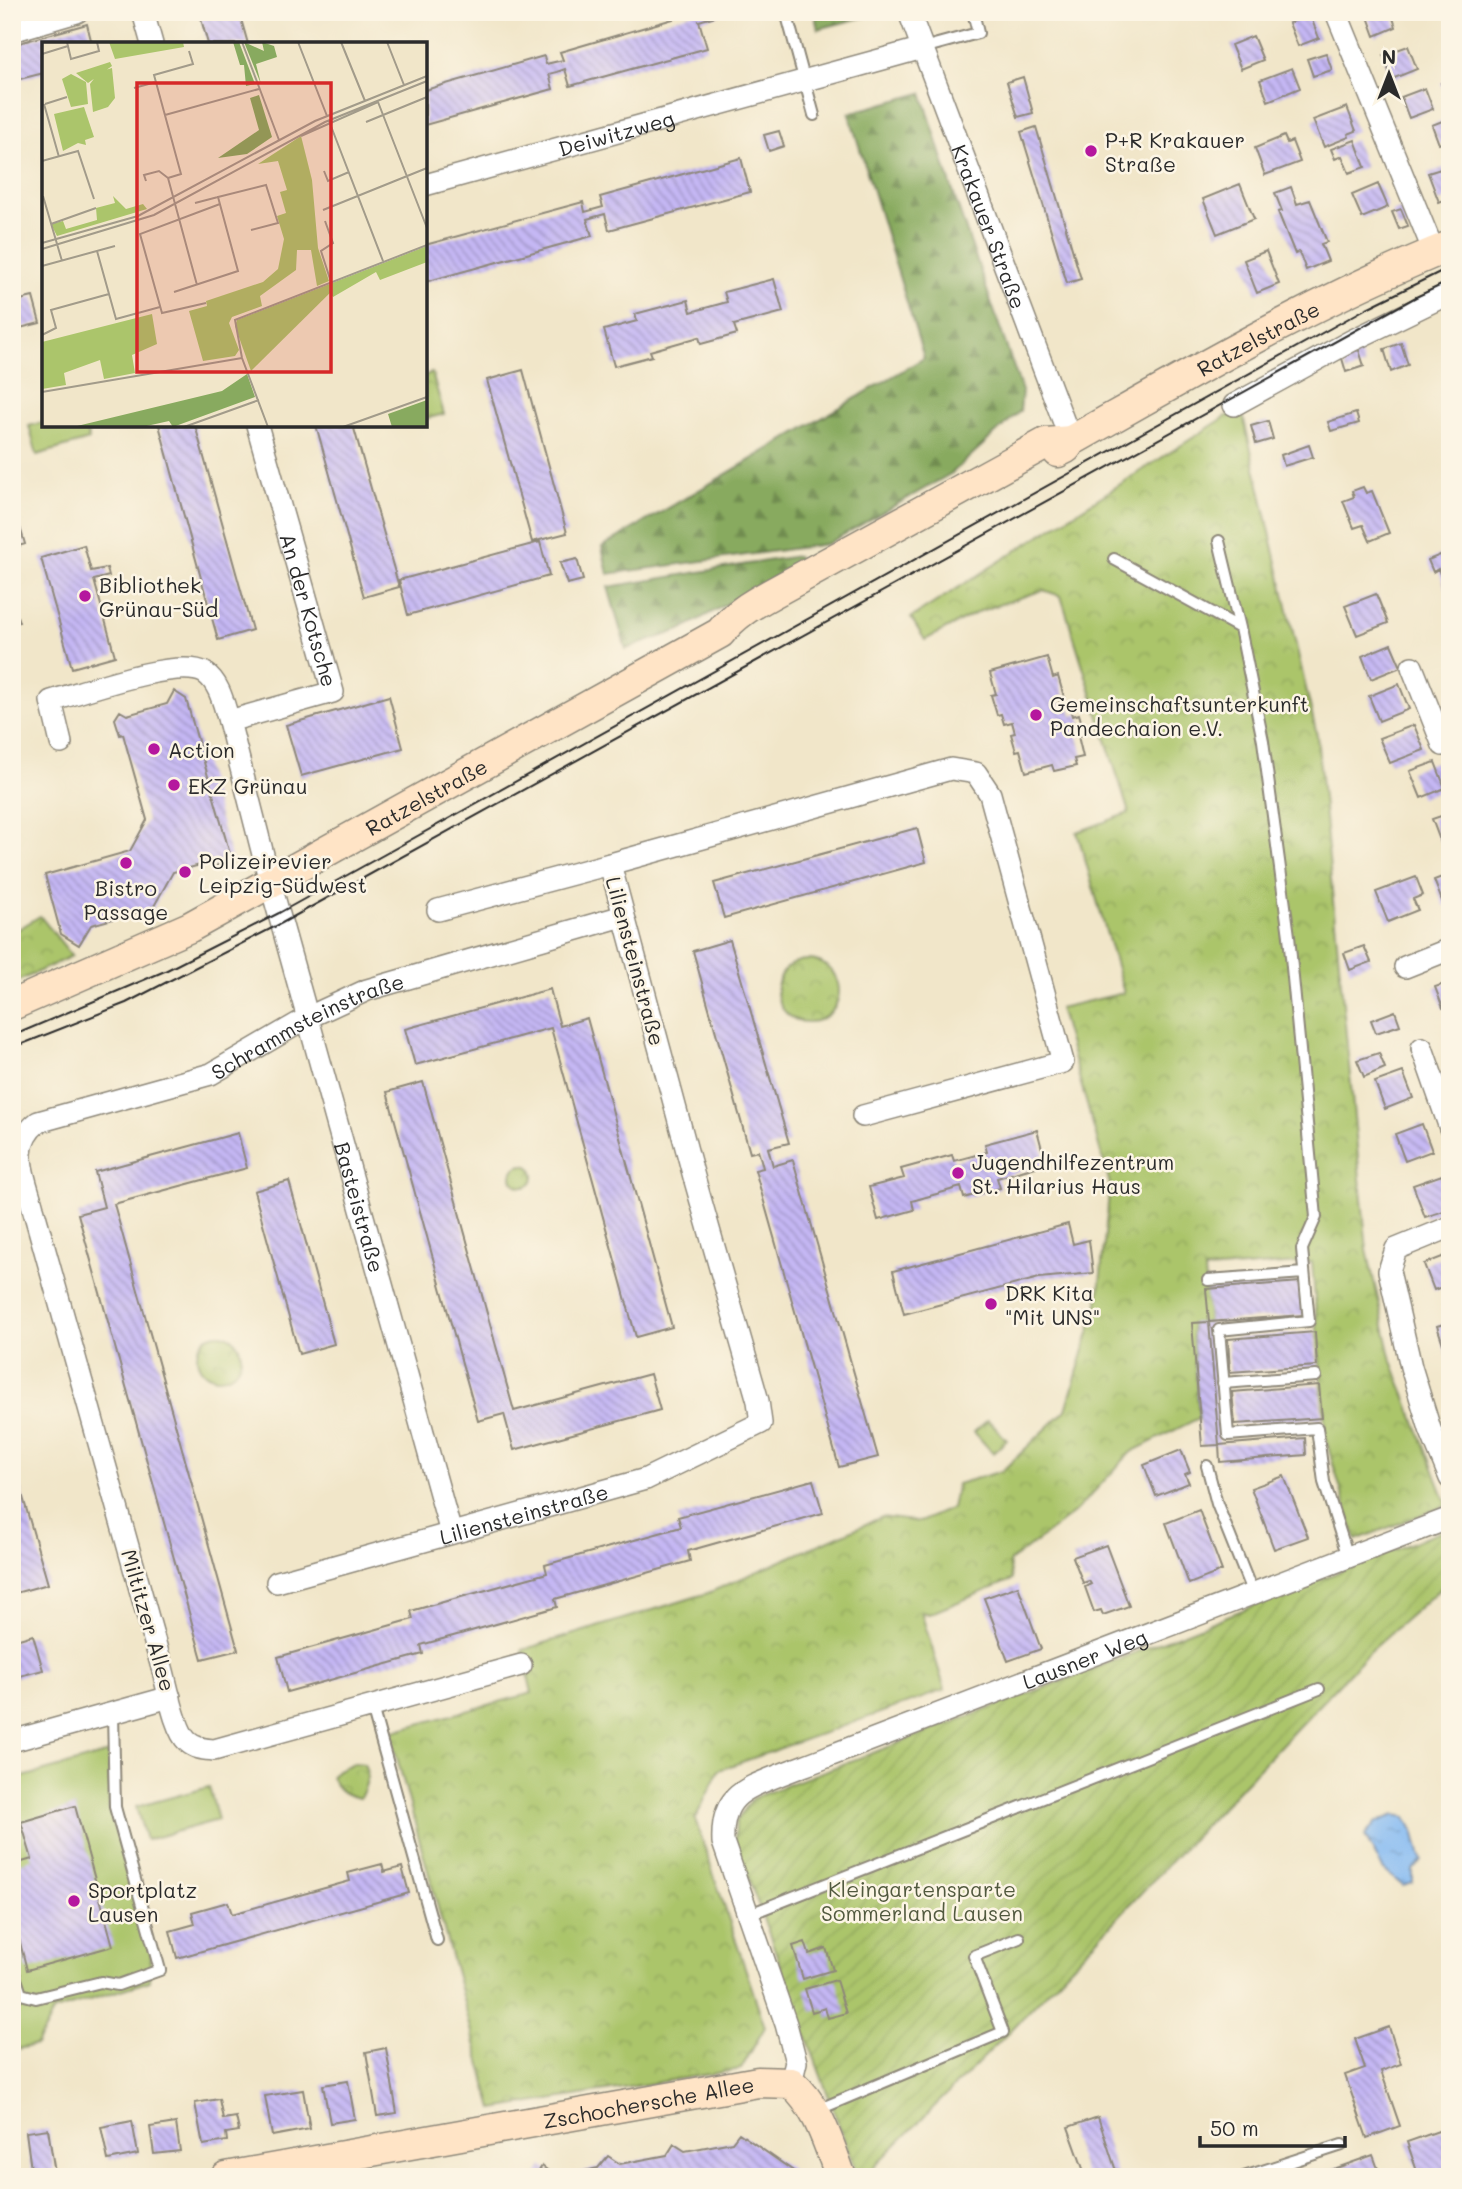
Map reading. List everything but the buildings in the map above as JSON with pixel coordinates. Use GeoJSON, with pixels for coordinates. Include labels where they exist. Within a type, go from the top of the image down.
{"type":"FeatureCollection","features":[{"type":"Feature","properties":{"kind":"main road","name":"Ratzelstraße"},"geometry":{"type":"LineString","coordinates":[[12,1005],[190,927],[720,634],[747,629],[768,618],[984,498],[1011,479],[1066,448],[1071,441],[1261,336],[1442,249]]}},
{"type":"Feature","properties":{"kind":"main road","name":"Zschochersche Allee"},"geometry":{"type":"LineString","coordinates":[[226,2177],[758,2082],[791,2083]]}},
{"type":"Feature","properties":{"kind":"main road"},"geometry":{"type":"LineString","coordinates":[[791,2083],[805,2095],[815,2111],[841,2177]]}},
{"type":"Feature","properties":{"kind":"street"},"geometry":{"type":"LineString","coordinates":[[12,31],[77,12]]}},
{"type":"Feature","properties":{"kind":"street"},"geometry":{"type":"LineString","coordinates":[[143,12],[151,42]]}},
{"type":"Feature","properties":{"kind":"street","name":"Krakauer Straße"},"geometry":{"type":"LineString","coordinates":[[909,12],[1071,441]]}},
{"type":"Feature","properties":{"kind":"street"},"geometry":{"type":"LineString","coordinates":[[1336,12],[1442,249]]}},
{"type":"Feature","properties":{"kind":"street","name":"Deiwitzweg"},"geometry":{"type":"LineString","coordinates":[[427,184],[923,48]]}},
{"type":"Feature","properties":{"kind":"street"},"geometry":{"type":"LineString","coordinates":[[1234,405],[1351,341],[1450,293]]}},
{"type":"Feature","properties":{"kind":"street","name":"An der Kotsche"},"geometry":{"type":"LineString","coordinates":[[229,721],[332,692],[258,427]]}},
{"type":"Feature","properties":{"kind":"street"},"geometry":{"type":"LineString","coordinates":[[1412,667],[1443,745],[1450,742]]}},
{"type":"Feature","properties":{"kind":"street"},"geometry":{"type":"LineString","coordinates":[[61,743],[51,701],[164,669],[186,669],[205,673],[218,689],[229,721],[270,882]]}},
{"type":"Feature","properties":{"kind":"street","name":"Liliensteinstraße"},"geometry":{"type":"LineString","coordinates":[[276,1582],[646,1479],[761,1423],[758,1401],[610,864],[951,769],[976,774],[990,794],[1063,1062],[863,1116]]}},
{"type":"Feature","properties":{"kind":"street"},"geometry":{"type":"LineString","coordinates":[[438,910],[610,864]]}},
{"type":"Feature","properties":{"kind":"street","name":"Basteistraße"},"geometry":{"type":"LineString","coordinates":[[270,882],[451,1533]]}},
{"type":"Feature","properties":{"kind":"street","name":"Schrammsteinstraße"},"geometry":{"type":"LineString","coordinates":[[21,1162],[23,1140],[38,1122],[211,1073],[309,1017],[367,990],[623,916]]}},
{"type":"Feature","properties":{"kind":"street"},"geometry":{"type":"LineString","coordinates":[[1405,967],[1450,949]]}},
{"type":"Feature","properties":{"kind":"street"},"geometry":{"type":"LineString","coordinates":[[1422,1048],[1450,1128]]}},
{"type":"Feature","properties":{"kind":"street","name":"Miltitzer Allee"},"geometry":{"type":"LineString","coordinates":[[21,1162],[170,1697],[187,1742],[199,1749],[214,1750],[521,1665]]}},
{"type":"Feature","properties":{"kind":"street"},"geometry":{"type":"LineString","coordinates":[[1450,1227],[1396,1249],[1389,1271],[1411,1367],[1430,1429],[1450,1478]]}},
{"type":"Feature","properties":{"kind":"street","name":"Lausner Weg"},"geometry":{"type":"LineString","coordinates":[[750,1914],[723,1842],[722,1826],[726,1810],[736,1796],[748,1788],[1450,1518]]}},
{"type":"Feature","properties":{"kind":"street"},"geometry":{"type":"LineString","coordinates":[[12,1741],[170,1697]]}},
{"type":"Feature","properties":{"kind":"street"},"geometry":{"type":"LineString","coordinates":[[750,1914],[796,2062],[791,2083]]}},
{"type":"Feature","properties":{"kind":"lane"},"geometry":{"type":"LineString","coordinates":[[786,12],[814,115]]}},
{"type":"Feature","properties":{"kind":"lane"},"geometry":{"type":"LineString","coordinates":[[923,48],[978,33],[973,12]]}},
{"type":"Feature","properties":{"kind":"lane"},"geometry":{"type":"LineString","coordinates":[[1219,541],[1263,741],[1289,936],[1316,1217],[1302,1249],[1309,1321],[1219,1330],[1228,1434],[1317,1428],[1324,1482],[1348,1557]]}},
{"type":"Feature","properties":{"kind":"lane"},"geometry":{"type":"LineString","coordinates":[[1114,559],[1240,628]]}},
{"type":"Feature","properties":{"kind":"lane"},"geometry":{"type":"LineString","coordinates":[[1208,1280],[1304,1273]]}},
{"type":"Feature","properties":{"kind":"lane"},"geometry":{"type":"LineString","coordinates":[[1223,1383],[1317,1376]]}},
{"type":"Feature","properties":{"kind":"lane"},"geometry":{"type":"LineString","coordinates":[[1207,1466],[1217,1504],[1253,1594]]}},
{"type":"Feature","properties":{"kind":"lane"},"geometry":{"type":"LineString","coordinates":[[750,1914],[1319,1689]]}},
{"type":"Feature","properties":{"kind":"lane"},"geometry":{"type":"LineString","coordinates":[[372,1707],[437,1940]]}},
{"type":"Feature","properties":{"kind":"lane"},"geometry":{"type":"LineString","coordinates":[[12,1966],[21,1994],[36,1998],[101,1982],[118,1985],[160,1970],[115,1807],[113,1713]]}},
{"type":"Feature","properties":{"kind":"lane"},"geometry":{"type":"LineString","coordinates":[[815,2111],[1003,2032],[974,1956],[1019,1938]]}},
{"type":"Feature","properties":{"kind":"lane"},"geometry":{"type":"LineString","coordinates":[[1244,2177],[1342,2144]]}},
{"type":"Feature","properties":{"kind":"green space"},"geometry":{"type":"Polygon","coordinates":[[[814,12],[883,12],[818,29],[814,12]]]}},
{"type":"Feature","properties":{"kind":"green space"},"geometry":{"type":"Polygon","coordinates":[[[922,93],[956,201],[1022,391],[1020,411],[952,473],[827,544],[608,574],[602,547],[924,358],[849,113],[922,93]]]}},
{"type":"Feature","properties":{"kind":"green space"},"geometry":{"type":"Polygon","coordinates":[[[432,373],[444,414],[427,418],[427,374],[432,373]]]}},
{"type":"Feature","properties":{"kind":"green space"},"geometry":{"type":"Polygon","coordinates":[[[1241,407],[1317,736],[1367,1250],[1392,1361],[1447,1505],[1356,1540],[1326,1440],[1312,1262],[1205,1270],[1209,1322],[1192,1324],[1199,1418],[1131,1452],[1074,1513],[1009,1562],[1012,1580],[929,1614],[921,1612],[945,1690],[719,1770],[695,1819],[765,2027],[741,2069],[493,2109],[390,1732],[532,1693],[522,1650],[708,1593],[882,1517],[920,1522],[952,1508],[957,1484],[1002,1471],[1066,1410],[1098,1303],[1110,1184],[1059,1008],[1124,993],[1077,832],[1129,813],[1061,596],[1043,590],[980,611],[925,640],[911,618],[1241,407]]]}},
{"type":"Feature","properties":{"kind":"green space"},"geometry":{"type":"Polygon","coordinates":[[[42,423],[42,427],[86,427],[89,440],[37,455],[29,426],[42,423]]]}},
{"type":"Feature","properties":{"kind":"green space"},"geometry":{"type":"Polygon","coordinates":[[[797,556],[800,563],[680,630],[626,649],[608,587],[797,556]]]}},
{"type":"Feature","properties":{"kind":"green space"},"geometry":{"type":"Polygon","coordinates":[[[40,916],[72,956],[12,984],[12,933],[40,916]]]}},
{"type":"Feature","properties":{"kind":"green space"},"geometry":{"type":"Polygon","coordinates":[[[802,960],[814,960],[830,969],[837,979],[837,1003],[830,1013],[814,1022],[802,1022],[791,1017],[782,1008],[777,997],[777,985],[782,974],[791,965],[802,960]]]}},
{"type":"Feature","properties":{"kind":"green space"},"geometry":{"type":"Polygon","coordinates":[[[519,1165],[527,1165],[534,1172],[534,1180],[527,1187],[519,1187],[512,1180],[512,1172],[519,1165]]]}},
{"type":"Feature","properties":{"kind":"green space"},"geometry":{"type":"Polygon","coordinates":[[[219,1334],[234,1341],[241,1356],[234,1371],[219,1378],[204,1371],[197,1356],[204,1341],[219,1334]]]}},
{"type":"Feature","properties":{"kind":"green space"},"geometry":{"type":"Polygon","coordinates":[[[988,1420],[1007,1440],[993,1453],[974,1432],[988,1420]]]}},
{"type":"Feature","properties":{"kind":"green space","name":"Kleingartensparte Sommerland Lausen"},"geometry":{"type":"Polygon","coordinates":[[[1450,1528],[1450,1580],[1371,1650],[1013,2028],[864,2177],[858,2177],[735,1841],[736,1821],[753,1798],[1073,1677],[1450,1528]]]}},
{"type":"Feature","properties":{"kind":"green space","name":"Sportplatz Lausen"},"geometry":{"type":"Polygon","coordinates":[[[109,1753],[109,1809],[151,1951],[150,1981],[54,2011],[36,2045],[12,2050],[12,1780],[109,1753]]]}},
{"type":"Feature","properties":{"kind":"green space"},"geometry":{"type":"Polygon","coordinates":[[[354,1763],[364,1764],[367,1773],[360,1798],[342,1792],[331,1777],[337,1770],[354,1763]]]}},
{"type":"Feature","properties":{"kind":"green space"},"geometry":{"type":"Polygon","coordinates":[[[209,1787],[218,1820],[146,1840],[136,1807],[209,1787]]]}},
{"type":"Feature","properties":{"kind":"water"},"geometry":{"type":"Polygon","coordinates":[[[1395,1815],[1406,1817],[1415,1834],[1422,1861],[1413,1870],[1413,1883],[1403,1886],[1383,1869],[1365,1836],[1376,1822],[1395,1815]]]}},
{"type":"Feature","properties":{"kind":"tram line"},"geometry":{"type":"LineString","coordinates":[[12,1036],[165,971],[279,913],[1367,308],[1450,267]]}},
{"type":"Feature","properties":{"kind":"tram line"},"geometry":{"type":"LineString","coordinates":[[12,1048],[126,1003],[282,923],[1416,297],[1450,281]]}},
{"type":"Feature","properties":{"kind":"place","name":"P+R Krakauer Straße"},"geometry":{"type":"Point","coordinates":[1091,151]}},
{"type":"Feature","properties":{"kind":"place","name":"Bibliothek Grünau-Süd"},"geometry":{"type":"Point","coordinates":[85,596]}},
{"type":"Feature","properties":{"kind":"place","name":"Gemeinschaftsunterkunft Pandechaion e.V."},"geometry":{"type":"Point","coordinates":[1036,715]}},
{"type":"Feature","properties":{"kind":"place","name":"Action"},"geometry":{"type":"Point","coordinates":[154,749]}},
{"type":"Feature","properties":{"kind":"place","name":"EKZ Grünau"},"geometry":{"type":"Point","coordinates":[174,785]}},
{"type":"Feature","properties":{"kind":"place","name":"Bistro Passage"},"geometry":{"type":"Point","coordinates":[126,863]}},
{"type":"Feature","properties":{"kind":"place","name":"Polizeirevier Leipzig-Südwest"},"geometry":{"type":"Point","coordinates":[185,872]}},
{"type":"Feature","properties":{"kind":"place","name":"Jugendhilfezentrum St. Hilarius Haus"},"geometry":{"type":"Point","coordinates":[958,1173]}},
{"type":"Feature","properties":{"kind":"place","name":"DRK Kita \"Mit UNS\""},"geometry":{"type":"Point","coordinates":[991,1304]}},
{"type":"Feature","properties":{"kind":"place","name":"Sportplatz Lausen"},"geometry":{"type":"Point","coordinates":[74,1901]}}]}
